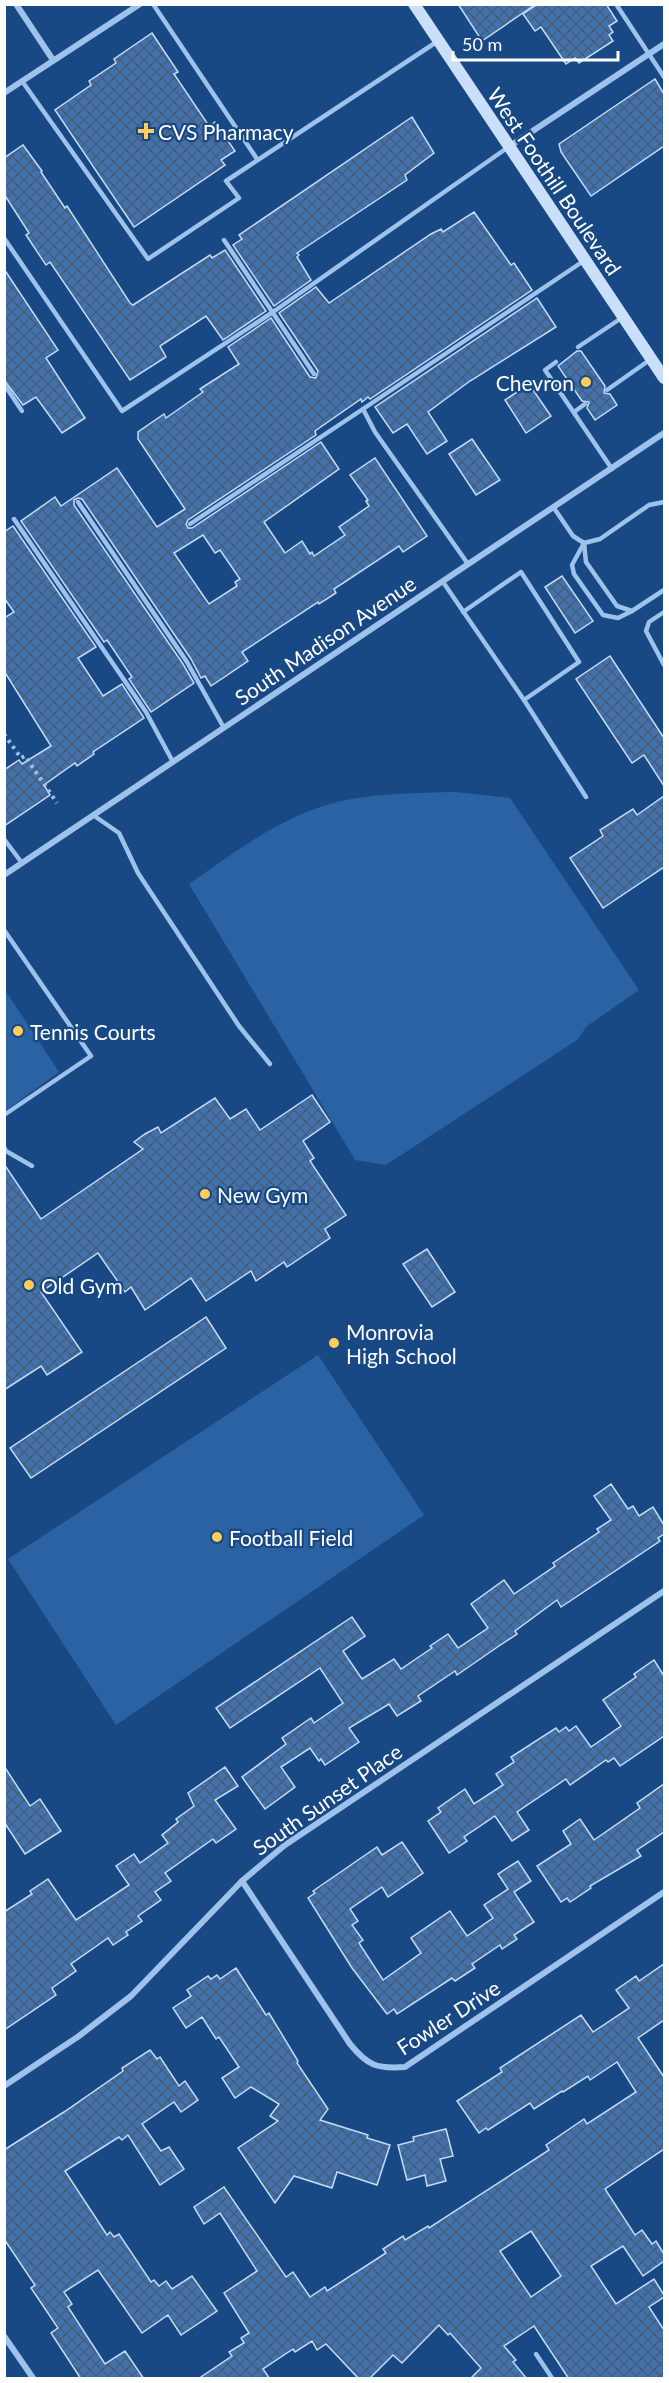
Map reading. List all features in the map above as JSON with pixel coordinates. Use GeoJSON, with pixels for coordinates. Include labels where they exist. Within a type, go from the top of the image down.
{"type":"FeatureCollection","features":[{"type":"Feature","properties":{"kind":"main road","name":"West Foothill Boulevard"},"geometry":{"type":"LineString","coordinates":[[414,4],[664,378]]}},
{"type":"Feature","properties":{"kind":"street"},"geometry":{"type":"LineString","coordinates":[[15,4],[53,60]]}},
{"type":"Feature","properties":{"kind":"street"},"geometry":{"type":"LineString","coordinates":[[4,93],[140,4]]}},
{"type":"Feature","properties":{"kind":"street"},"geometry":{"type":"LineString","coordinates":[[509,147],[664,44]]}},
{"type":"Feature","properties":{"kind":"street","name":"South Madison Avenue"},"geometry":{"type":"LineString","coordinates":[[4,875],[664,433]]}},
{"type":"Feature","properties":{"kind":"street","name":"South Sunset Place"},"geometry":{"type":"LineString","coordinates":[[4,2086],[80,2036],[131,1996],[242,1881],[285,1845],[664,1591]]}},
{"type":"Feature","properties":{"kind":"street","name":"Fowler Drive"},"geometry":{"type":"LineString","coordinates":[[242,1881],[350,2044],[363,2061],[384,2069],[405,2067],[664,1892]]}},
{"type":"Feature","properties":{"kind":"street"},"geometry":{"type":"LineString","coordinates":[[4,2336],[33,2379]]}},
{"type":"Feature","properties":{"kind":"lane"},"geometry":{"type":"LineString","coordinates":[[153,4],[257,159]]}},
{"type":"Feature","properties":{"kind":"lane"},"geometry":{"type":"LineString","coordinates":[[616,4],[664,77]]}},
{"type":"Feature","properties":{"kind":"lane"},"geometry":{"type":"LineString","coordinates":[[22,81],[148,259],[239,198],[226,181],[438,41]]}},
{"type":"Feature","properties":{"kind":"lane"},"geometry":{"type":"LineString","coordinates":[[4,238],[122,411],[273,312],[509,147]]}},
{"type":"Feature","properties":{"kind":"lane"},"geometry":{"type":"LineString","coordinates":[[224,240],[314,374]]}},
{"type":"Feature","properties":{"kind":"lane"},"geometry":{"type":"LineString","coordinates":[[190,525],[585,260]]}},
{"type":"Feature","properties":{"kind":"lane"},"geometry":{"type":"LineString","coordinates":[[578,347],[623,316]]}},
{"type":"Feature","properties":{"kind":"lane"},"geometry":{"type":"LineString","coordinates":[[607,390],[651,359]]}},
{"type":"Feature","properties":{"kind":"lane"},"geometry":{"type":"LineString","coordinates":[[556,362],[545,370],[612,469]]}},
{"type":"Feature","properties":{"kind":"lane"},"geometry":{"type":"LineString","coordinates":[[4,384],[22,411]]}},
{"type":"Feature","properties":{"kind":"lane"},"geometry":{"type":"LineString","coordinates":[[574,412],[585,405]]}},
{"type":"Feature","properties":{"kind":"lane"},"geometry":{"type":"LineString","coordinates":[[363,409],[375,432],[468,564]]}},
{"type":"Feature","properties":{"kind":"lane"},"geometry":{"type":"LineString","coordinates":[[78,502],[187,662],[224,728]]}},
{"type":"Feature","properties":{"kind":"lane"},"geometry":{"type":"LineString","coordinates":[[664,502],[649,505],[600,539],[585,543],[572,565],[574,574],[603,615],[618,618],[664,590]]}},
{"type":"Feature","properties":{"kind":"lane"},"geometry":{"type":"LineString","coordinates":[[554,508],[573,536],[585,543]]}},
{"type":"Feature","properties":{"kind":"lane"},"geometry":{"type":"LineString","coordinates":[[14,519],[146,712],[173,762]]}},
{"type":"Feature","properties":{"kind":"lane"},"geometry":{"type":"LineString","coordinates":[[585,543],[586,562],[617,606],[632,611]]}},
{"type":"Feature","properties":{"kind":"lane"},"geometry":{"type":"LineString","coordinates":[[463,612],[521,572],[579,662],[524,700]]}},
{"type":"Feature","properties":{"kind":"lane"},"geometry":{"type":"LineString","coordinates":[[443,582],[524,700],[586,797]]}},
{"type":"Feature","properties":{"kind":"lane"},"geometry":{"type":"LineString","coordinates":[[664,612],[649,622],[646,631],[664,665]]}},
{"type":"Feature","properties":{"kind":"lane"},"geometry":{"type":"LineString","coordinates":[[93,815],[118,833],[138,873],[239,1026],[270,1064]]}},
{"type":"Feature","properties":{"kind":"lane"},"geometry":{"type":"LineString","coordinates":[[4,839],[22,863]]}},
{"type":"Feature","properties":{"kind":"lane"},"geometry":{"type":"LineString","coordinates":[[4,930],[91,1056],[4,1115]]}},
{"type":"Feature","properties":{"kind":"lane"},"geometry":{"type":"LineString","coordinates":[[4,1147],[32,1166]]}},
{"type":"Feature","properties":{"kind":"lane"},"geometry":{"type":"LineString","coordinates":[[536,2354],[552,2379]]}},
{"type":"Feature","properties":{"kind":"path"},"geometry":{"type":"LineString","coordinates":[[4,734],[21,759],[25,756],[57,802]]}},
{"type":"Feature","properties":{"kind":"shaded area"},"geometry":{"type":"Polygon","coordinates":[[[455,792],[510,798],[639,990],[587,1026],[577,1040],[386,1165],[355,1160],[189,884],[263,834],[303,813],[346,800],[373,796],[455,792]]]}},
{"type":"Feature","properties":{"kind":"shaded area","name":"Tennis Courts"},"geometry":{"type":"Polygon","coordinates":[[[5,990],[59,1072],[4,1111],[5,990]]]}},
{"type":"Feature","properties":{"kind":"shaded area","name":"Football Field"},"geometry":{"type":"Polygon","coordinates":[[[318,1355],[424,1515],[116,1725],[8,1559],[318,1355]]]}},
{"type":"Feature","properties":{"kind":"building"},"geometry":{"type":"Polygon","coordinates":[[[458,4],[536,4],[482,41],[458,4]]]}},
{"type":"Feature","properties":{"kind":"building"},"geometry":{"type":"Polygon","coordinates":[[[538,4],[606,4],[617,21],[609,26],[613,32],[609,35],[613,41],[579,63],[575,58],[566,64],[541,27],[535,31],[523,14],[538,4]]]}},
{"type":"Feature","properties":{"kind":"building"},"geometry":{"type":"Polygon","coordinates":[[[152,33],[178,72],[174,74],[209,126],[215,122],[235,151],[221,160],[225,165],[134,227],[55,110],[91,85],[89,81],[116,63],[114,59],[152,33]]]}},
{"type":"Feature","properties":{"kind":"building"},"geometry":{"type":"Polygon","coordinates":[[[655,79],[664,94],[664,146],[591,196],[561,152],[559,144],[655,79]]]}},
{"type":"Feature","properties":{"kind":"building"},"geometry":{"type":"Polygon","coordinates":[[[412,117],[434,153],[405,175],[407,180],[297,253],[299,255],[297,257],[311,280],[274,306],[233,245],[242,239],[239,235],[412,117]]]}},
{"type":"Feature","properties":{"kind":"building"},"geometry":{"type":"Polygon","coordinates":[[[23,145],[65,208],[67,206],[130,303],[133,305],[210,255],[212,258],[225,250],[266,311],[223,340],[206,316],[160,346],[166,357],[130,380],[50,262],[46,265],[26,235],[29,233],[4,194],[4,158],[23,145]]]}},
{"type":"Feature","properties":{"kind":"building"},"geometry":{"type":"Polygon","coordinates":[[[474,212],[511,265],[514,263],[532,290],[370,399],[368,397],[362,402],[361,399],[315,431],[316,435],[188,520],[186,524],[188,528],[192,528],[321,442],[339,469],[264,522],[285,553],[302,541],[310,554],[312,552],[314,556],[345,535],[339,527],[369,506],[366,501],[368,500],[350,475],[375,458],[427,536],[403,552],[399,546],[334,589],[336,593],[319,604],[318,602],[242,652],[248,661],[211,686],[205,676],[201,678],[191,659],[82,499],[74,500],[74,505],[194,683],[151,712],[129,679],[132,677],[107,640],[104,642],[21,521],[55,497],[61,506],[117,468],[157,527],[185,509],[138,439],[138,432],[164,414],[166,418],[203,392],[200,389],[239,364],[228,347],[271,318],[310,377],[316,378],[318,371],[279,313],[316,287],[329,303],[431,234],[441,229],[443,232],[474,212]],[[203,535],[174,553],[209,604],[237,586],[235,582],[240,579],[220,550],[215,553],[203,535]]]}},
{"type":"Feature","properties":{"kind":"building"},"geometry":{"type":"Polygon","coordinates":[[[4,269],[58,350],[46,358],[85,418],[62,433],[36,397],[23,405],[4,380],[4,269]]]}},
{"type":"Feature","properties":{"kind":"building"},"geometry":{"type":"Polygon","coordinates":[[[537,298],[556,327],[470,381],[428,412],[447,441],[427,454],[407,424],[393,433],[375,407],[537,298]]]}},
{"type":"Feature","properties":{"kind":"building"},"geometry":{"type":"Polygon","coordinates":[[[577,351],[581,351],[605,386],[604,393],[610,394],[617,405],[595,420],[587,408],[589,402],[582,401],[558,366],[577,351]]]}},
{"type":"Feature","properties":{"kind":"building"},"geometry":{"type":"Polygon","coordinates":[[[529,384],[551,416],[526,433],[505,400],[529,384]]]}},
{"type":"Feature","properties":{"kind":"building"},"geometry":{"type":"Polygon","coordinates":[[[472,439],[500,480],[476,495],[449,454],[472,439]]]}},
{"type":"Feature","properties":{"kind":"building"},"geometry":{"type":"Polygon","coordinates":[[[13,526],[96,647],[78,658],[103,696],[122,684],[144,718],[93,752],[94,754],[77,766],[75,763],[44,785],[50,795],[4,826],[4,770],[19,760],[22,764],[51,746],[4,671],[4,618],[14,612],[4,598],[4,532],[13,526]]]}},
{"type":"Feature","properties":{"kind":"building"},"geometry":{"type":"Polygon","coordinates":[[[562,576],[593,621],[575,633],[545,587],[562,576]]]}},
{"type":"Feature","properties":{"kind":"building"},"geometry":{"type":"Polygon","coordinates":[[[610,656],[664,738],[664,786],[644,755],[632,763],[576,679],[610,656]]]}},
{"type":"Feature","properties":{"kind":"building"},"geometry":{"type":"Polygon","coordinates":[[[664,796],[664,867],[603,908],[570,858],[603,836],[600,830],[633,809],[637,815],[664,796]]]}},
{"type":"Feature","properties":{"kind":"building","name":"New Gym"},"geometry":{"type":"Polygon","coordinates":[[[312,1095],[330,1122],[303,1141],[314,1158],[310,1161],[346,1215],[325,1229],[330,1238],[287,1267],[284,1262],[256,1281],[251,1271],[206,1301],[191,1278],[145,1310],[131,1287],[125,1292],[98,1253],[41,1292],[82,1352],[47,1375],[41,1366],[4,1390],[4,1164],[41,1219],[143,1149],[134,1142],[145,1134],[158,1127],[161,1133],[215,1098],[230,1119],[246,1109],[260,1130],[312,1095]]]}},
{"type":"Feature","properties":{"kind":"building"},"geometry":{"type":"Polygon","coordinates":[[[427,1249],[455,1292],[432,1307],[403,1264],[427,1249]]]}},
{"type":"Feature","properties":{"kind":"building"},"geometry":{"type":"Polygon","coordinates":[[[206,1317],[226,1348],[31,1478],[10,1448],[206,1317]]]}},
{"type":"Feature","properties":{"kind":"building"},"geometry":{"type":"Polygon","coordinates":[[[611,1484],[628,1509],[633,1506],[639,1516],[653,1507],[664,1525],[664,1534],[658,1538],[660,1541],[561,1607],[557,1600],[515,1631],[517,1634],[457,1675],[455,1671],[418,1696],[421,1701],[397,1716],[389,1704],[349,1728],[359,1742],[325,1765],[321,1759],[319,1761],[310,1748],[281,1767],[295,1787],[265,1809],[242,1777],[286,1744],[282,1738],[311,1718],[314,1723],[343,1703],[320,1668],[230,1728],[216,1708],[352,1617],[365,1636],[343,1651],[362,1679],[394,1659],[401,1669],[448,1634],[458,1648],[488,1628],[471,1604],[504,1580],[514,1594],[555,1566],[553,1563],[599,1532],[597,1529],[611,1520],[594,1496],[611,1484]]]}},
{"type":"Feature","properties":{"kind":"building"},"geometry":{"type":"Polygon","coordinates":[[[654,1660],[664,1676],[664,1736],[620,1766],[614,1758],[608,1762],[606,1760],[570,1785],[566,1779],[517,1812],[529,1830],[512,1841],[495,1816],[464,1837],[467,1841],[449,1853],[428,1821],[441,1812],[438,1808],[465,1789],[474,1804],[503,1785],[496,1774],[514,1762],[511,1757],[556,1728],[559,1732],[566,1727],[569,1731],[576,1726],[591,1747],[621,1726],[603,1700],[636,1677],[634,1674],[654,1660]]]}},
{"type":"Feature","properties":{"kind":"building"},"geometry":{"type":"Polygon","coordinates":[[[4,1766],[30,1806],[40,1799],[61,1831],[25,1854],[4,1822],[4,1766]]]}},
{"type":"Feature","properties":{"kind":"building"},"geometry":{"type":"Polygon","coordinates":[[[225,1767],[238,1786],[215,1800],[236,1829],[216,1843],[213,1839],[165,1873],[171,1881],[155,1892],[161,1900],[138,1916],[142,1921],[126,1932],[128,1935],[113,1945],[108,1938],[71,1964],[76,1971],[52,1988],[56,1995],[4,2030],[4,1912],[32,1894],[30,1891],[48,1879],[76,1920],[129,1885],[116,1866],[134,1854],[140,1863],[168,1843],[162,1835],[178,1822],[176,1819],[194,1806],[188,1793],[225,1767]]]}},
{"type":"Feature","properties":{"kind":"building"},"geometry":{"type":"Polygon","coordinates":[[[664,1784],[664,1832],[637,1850],[641,1856],[590,1886],[591,1888],[570,1902],[567,1898],[561,1902],[537,1866],[571,1844],[563,1831],[580,1819],[594,1840],[640,1808],[637,1803],[664,1784]]]}},
{"type":"Feature","properties":{"kind":"building"},"geometry":{"type":"Polygon","coordinates":[[[402,1842],[423,1873],[388,1897],[382,1887],[350,1909],[358,1921],[352,1925],[363,1940],[359,1943],[383,1980],[421,1953],[411,1938],[450,1911],[467,1936],[493,1918],[484,1905],[508,1889],[498,1874],[518,1861],[531,1881],[514,1892],[534,1922],[514,1935],[517,1939],[502,1949],[500,1945],[472,1964],[475,1968],[455,1981],[452,1978],[397,2014],[394,2009],[387,2014],[352,1968],[308,1898],[315,1893],[313,1891],[377,1847],[382,1855],[402,1842]]]}},
{"type":"Feature","properties":{"kind":"building"},"geometry":{"type":"Polygon","coordinates":[[[664,1964],[664,2020],[638,2038],[664,2077],[664,2149],[605,2189],[635,2235],[642,2230],[652,2244],[656,2241],[664,2254],[664,2261],[643,2276],[623,2246],[591,2266],[616,2304],[654,2279],[664,2295],[649,2307],[664,2330],[664,2379],[569,2379],[534,2326],[504,2346],[516,2360],[513,2362],[527,2379],[470,2379],[481,2368],[450,2333],[448,2335],[439,2325],[402,2363],[393,2355],[369,2379],[359,2379],[326,2344],[317,2350],[312,2341],[295,2352],[293,2349],[263,2369],[270,2379],[198,2379],[232,2356],[229,2352],[244,2343],[241,2338],[249,2333],[224,2293],[257,2271],[220,2213],[204,2224],[194,2207],[224,2187],[286,2277],[293,2272],[310,2297],[325,2287],[327,2291],[386,2253],[383,2249],[403,2236],[405,2240],[428,2226],[429,2228],[549,2150],[546,2145],[584,2119],[587,2124],[636,2092],[617,2062],[590,2080],[588,2076],[534,2109],[530,2103],[488,2130],[486,2128],[479,2133],[457,2101],[502,2072],[500,2068],[581,2015],[593,2032],[629,2008],[616,1990],[636,1976],[639,1981],[664,1964]],[[531,2231],[500,2251],[531,2297],[561,2276],[531,2231]]]}},
{"type":"Feature","properties":{"kind":"building"},"geometry":{"type":"Polygon","coordinates":[[[236,1968],[266,2015],[269,2013],[298,2061],[297,2063],[328,2109],[320,2120],[368,2135],[367,2138],[390,2145],[377,2185],[337,2172],[332,2188],[294,2176],[275,2203],[238,2148],[278,2121],[270,2116],[279,2104],[251,2087],[235,2098],[222,2078],[239,2067],[219,2037],[216,2039],[202,2017],[186,2028],[173,2008],[191,1996],[187,1990],[208,1976],[211,1979],[217,1975],[220,1979],[236,1968]]]}},
{"type":"Feature","properties":{"kind":"building"},"geometry":{"type":"Polygon","coordinates":[[[150,2050],[157,2059],[160,2057],[179,2086],[185,2081],[198,2100],[181,2112],[174,2102],[142,2124],[161,2151],[169,2147],[184,2169],[160,2185],[128,2135],[122,2140],[119,2137],[65,2171],[107,2235],[110,2232],[114,2237],[119,2234],[151,2282],[154,2280],[159,2286],[166,2281],[172,2289],[192,2276],[217,2311],[181,2335],[168,2315],[142,2333],[98,2270],[64,2292],[72,2304],[68,2307],[105,2364],[125,2351],[144,2379],[81,2379],[51,2333],[58,2328],[31,2288],[35,2285],[4,2239],[4,2150],[64,2112],[150,2050]]]}},
{"type":"Feature","properties":{"kind":"building"},"geometry":{"type":"Polygon","coordinates":[[[446,2129],[453,2156],[440,2159],[446,2181],[427,2186],[425,2175],[407,2180],[398,2145],[414,2141],[413,2137],[446,2129]]]}},
{"type":"Feature","properties":{"kind":"place","name":"CVS Pharmacy"},"geometry":{"type":"Point","coordinates":[146,131]}},
{"type":"Feature","properties":{"kind":"place","name":"Chevron"},"geometry":{"type":"Point","coordinates":[586,382]}},
{"type":"Feature","properties":{"kind":"place","name":"Tennis Courts"},"geometry":{"type":"Point","coordinates":[18,1031]}},
{"type":"Feature","properties":{"kind":"place","name":"New Gym"},"geometry":{"type":"Point","coordinates":[205,1194]}},
{"type":"Feature","properties":{"kind":"place","name":"Old Gym"},"geometry":{"type":"Point","coordinates":[29,1285]}},
{"type":"Feature","properties":{"kind":"place","name":"Monrovia High School"},"geometry":{"type":"Point","coordinates":[334,1343]}},
{"type":"Feature","properties":{"kind":"place","name":"Football Field"},"geometry":{"type":"Point","coordinates":[217,1537]}}]}
